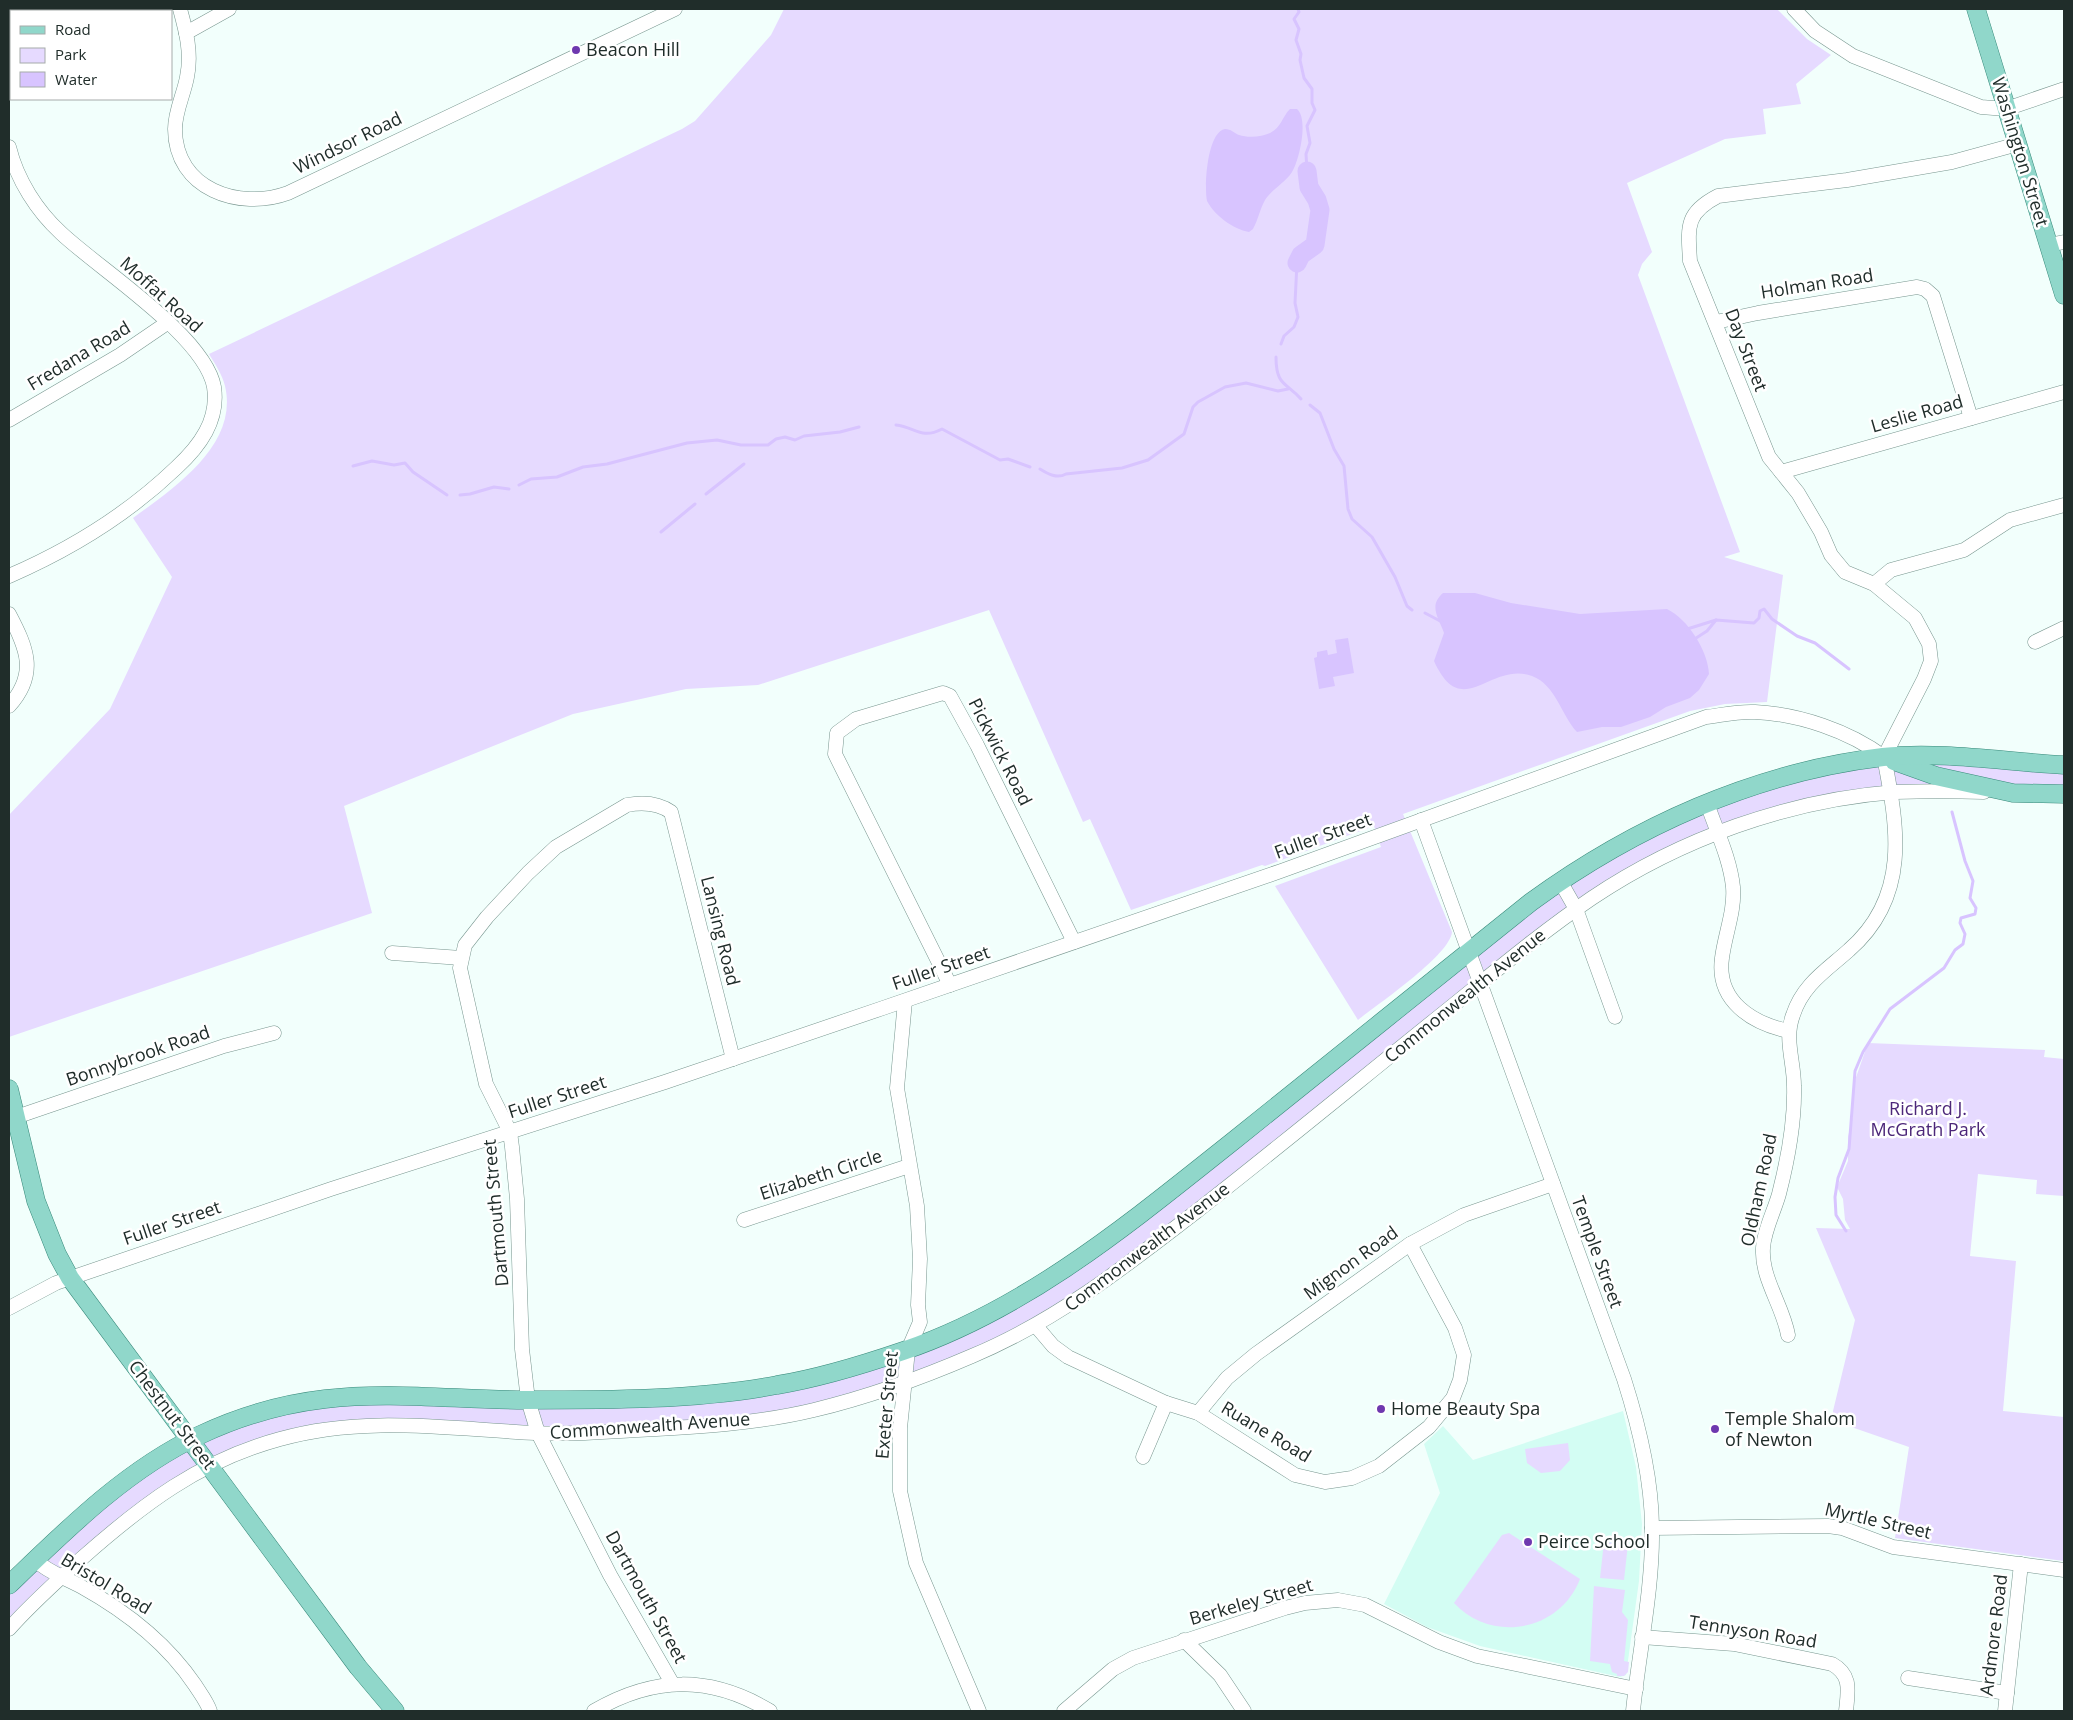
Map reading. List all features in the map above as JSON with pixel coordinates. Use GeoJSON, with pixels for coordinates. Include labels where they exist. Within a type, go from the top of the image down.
{"type":"FeatureCollection","features":[{"type":"Feature","properties":{"kind":"main road","name":"Washington Street"},"geometry":{"type":"LineString","coordinates":[[1976,9],[2018,144],[2057,243],[2064,295]]}},
{"type":"Feature","properties":{"kind":"main road","name":"Commonwealth Avenue"},"geometry":{"type":"LineString","coordinates":[[9,1585],[83,1517],[134,1475],[190,1440],[251,1416],[321,1399],[399,1396],[528,1400],[704,1394],[774,1386],[816,1377],[908,1350],[944,1336],[1002,1308],[1090,1251],[1171,1191],[1560,881],[1642,832],[1707,803],[1775,780],[1884,757],[1935,756],[2064,765]]}},
{"type":"Feature","properties":{"kind":"main road","name":"Commonwealth Avenue"},"geometry":{"type":"LineString","coordinates":[[1884,757],[1936,776],[2013,793],[2064,794]]}},
{"type":"Feature","properties":{"kind":"main road","name":"Chestnut Street"},"geometry":{"type":"LineString","coordinates":[[9,1089],[27,1171],[36,1201],[57,1254],[70,1278],[358,1667],[395,1711]]}},
{"type":"Feature","properties":{"kind":"street","name":"Windsor Road"},"geometry":{"type":"LineString","coordinates":[[180,9],[186,33],[189,62],[176,115],[177,145],[194,175],[210,190],[223,196],[257,200],[288,193],[675,9]]}},
{"type":"Feature","properties":{"kind":"street"},"geometry":{"type":"LineString","coordinates":[[186,33],[230,9]]}},
{"type":"Feature","properties":{"kind":"street"},"geometry":{"type":"LineString","coordinates":[[1794,9],[1815,31],[1853,56],[1980,107],[2006,109],[2064,89]]}},
{"type":"Feature","properties":{"kind":"street","name":"Day Street"},"geometry":{"type":"LineString","coordinates":[[1884,757],[1931,661],[1929,644],[1915,618],[1874,584],[1845,572],[1830,556],[1821,532],[1798,493],[1780,472],[1762,443],[1716,322],[1690,261],[1688,238],[1691,218],[1704,204],[1718,196],[1848,180],[1952,162],[2018,144]]}},
{"type":"Feature","properties":{"kind":"street","name":"Moffat Road"},"geometry":{"type":"LineString","coordinates":[[9,147],[20,177],[44,216],[61,234],[167,323],[192,347],[213,384],[214,409],[204,438],[186,460],[162,482],[127,509],[75,542],[9,576]]}},
{"type":"Feature","properties":{"kind":"street","name":"Holman Road"},"geometry":{"type":"LineString","coordinates":[[1716,322],[1758,313],[1917,287],[1925,289],[1933,296],[1971,418]]}},
{"type":"Feature","properties":{"kind":"street","name":"Fredana Road"},"geometry":{"type":"LineString","coordinates":[[9,420],[120,355],[167,323]]}},
{"type":"Feature","properties":{"kind":"street","name":"Leslie Road"},"geometry":{"type":"LineString","coordinates":[[1780,472],[2064,392]]}},
{"type":"Feature","properties":{"kind":"street"},"geometry":{"type":"LineString","coordinates":[[1874,584],[1891,570],[1964,550],[2010,520],[2064,506]]}},
{"type":"Feature","properties":{"kind":"street"},"geometry":{"type":"LineString","coordinates":[[9,614],[21,637],[28,671],[24,685],[9,706]]}},
{"type":"Feature","properties":{"kind":"street"},"geometry":{"type":"LineString","coordinates":[[2035,642],[2064,628]]}},
{"type":"Feature","properties":{"kind":"street","name":"Pickwick Road"},"geometry":{"type":"LineString","coordinates":[[950,985],[835,754],[837,733],[856,719],[942,693],[950,696],[977,745],[1074,942]]}},
{"type":"Feature","properties":{"kind":"street","name":"Fuller Street"},"geometry":{"type":"LineString","coordinates":[[9,1308],[56,1283],[70,1278],[332,1188],[510,1132],[905,1001],[1281,871],[1706,717],[1756,712],[1805,721],[1867,745],[1884,757]]}},
{"type":"Feature","properties":{"kind":"street","name":"Oldham Road"},"geometry":{"type":"LineString","coordinates":[[1788,1335],[1783,1312],[1766,1271],[1763,1247],[1783,1178],[1794,1105],[1794,1083],[1788,1031],[1793,1013],[1814,980],[1866,933],[1888,898],[1896,841],[1891,793],[1884,757]]}},
{"type":"Feature","properties":{"kind":"street","name":"Commonwealth Avenue"},"geometry":{"type":"LineString","coordinates":[[9,1629],[61,1577],[137,1510],[172,1486],[209,1466],[253,1447],[285,1437],[334,1428],[378,1424],[538,1433],[678,1428],[809,1412],[906,1384],[1036,1326],[1072,1304],[1122,1269],[1576,909],[1646,866],[1718,833],[1800,807],[1827,801],[1891,793],[1932,791],[2013,793]]}},
{"type":"Feature","properties":{"kind":"street","name":"Lansing Road"},"geometry":{"type":"LineString","coordinates":[[461,958],[465,945],[487,917],[556,847],[627,805],[640,802],[653,804],[671,812],[733,1059]]}},
{"type":"Feature","properties":{"kind":"street"},"geometry":{"type":"LineString","coordinates":[[1707,803],[1726,856],[1733,887],[1731,914],[1721,964],[1724,985],[1731,1000],[1742,1012],[1764,1024],[1788,1031]]}},
{"type":"Feature","properties":{"kind":"street","name":"Temple Street"},"geometry":{"type":"LineString","coordinates":[[1421,820],[1629,1393],[1645,1463],[1652,1528],[1633,1711]]}},
{"type":"Feature","properties":{"kind":"street"},"geometry":{"type":"LineString","coordinates":[[1560,881],[1576,909],[1615,1017]]}},
{"type":"Feature","properties":{"kind":"street"},"geometry":{"type":"LineString","coordinates":[[392,953],[461,958]]}},
{"type":"Feature","properties":{"kind":"street","name":"Dartmouth Street"},"geometry":{"type":"LineString","coordinates":[[461,958],[461,974],[486,1084],[510,1132],[517,1199],[522,1349],[528,1400],[538,1433],[610,1576],[672,1684]]}},
{"type":"Feature","properties":{"kind":"street","name":"Exeter Street"},"geometry":{"type":"LineString","coordinates":[[905,1001],[897,1088],[917,1206],[919,1233],[918,1305],[920,1322],[908,1350],[899,1457],[900,1491],[916,1563],[979,1711]]}},
{"type":"Feature","properties":{"kind":"street","name":"Bonnybrook Road"},"geometry":{"type":"LineString","coordinates":[[16,1117],[224,1046],[274,1033]]}},
{"type":"Feature","properties":{"kind":"street","name":"Elizabeth Circle"},"geometry":{"type":"LineString","coordinates":[[744,1220],[909,1166]]}},
{"type":"Feature","properties":{"kind":"street","name":"Mignon Road"},"geometry":{"type":"LineString","coordinates":[[1198,1413],[1227,1378],[1256,1354],[1410,1244],[1464,1215],[1553,1184]]}},
{"type":"Feature","properties":{"kind":"street","name":"Ruane Road"},"geometry":{"type":"LineString","coordinates":[[1036,1326],[1053,1346],[1068,1357],[1166,1402],[1198,1413],[1290,1472],[1316,1481],[1334,1482],[1361,1475],[1386,1461],[1418,1437],[1440,1415],[1455,1394],[1460,1380],[1464,1356],[1455,1328],[1410,1244]]}},
{"type":"Feature","properties":{"kind":"street"},"geometry":{"type":"LineString","coordinates":[[1143,1457],[1166,1402]]}},
{"type":"Feature","properties":{"kind":"street","name":"Myrtle Street"},"geometry":{"type":"LineString","coordinates":[[1652,1528],[1828,1526],[1842,1528],[1893,1547],[2064,1570]]}},
{"type":"Feature","properties":{"kind":"street","name":"Bristol Road"},"geometry":{"type":"LineString","coordinates":[[35,1560],[48,1570],[108,1603],[152,1634],[189,1676],[210,1711]]}},
{"type":"Feature","properties":{"kind":"street","name":"Ardmore Road"},"geometry":{"type":"LineString","coordinates":[[2005,1711],[2022,1564]]}},
{"type":"Feature","properties":{"kind":"street","name":"Berkeley Street"},"geometry":{"type":"LineString","coordinates":[[1064,1711],[1113,1669],[1132,1658],[1305,1603],[1338,1600],[1365,1605],[1439,1642],[1477,1656],[1636,1689]]}},
{"type":"Feature","properties":{"kind":"street","name":"Tennyson Road"},"geometry":{"type":"LineString","coordinates":[[1642,1637],[1734,1644],[1832,1664],[1840,1668],[1846,1676],[1849,1687],[1846,1711]]}},
{"type":"Feature","properties":{"kind":"street"},"geometry":{"type":"LineString","coordinates":[[1184,1640],[1220,1675],[1244,1711]]}},
{"type":"Feature","properties":{"kind":"street"},"geometry":{"type":"LineString","coordinates":[[1908,1678],[2007,1693]]}},
{"type":"Feature","properties":{"kind":"street"},"geometry":{"type":"LineString","coordinates":[[594,1711],[631,1693],[672,1684],[725,1690],[738,1694],[770,1711]]}},
{"type":"Feature","properties":{"kind":"shaded area","name":"Peirce School"},"geometry":{"type":"Polygon","coordinates":[[[1623,1411],[1636,1467],[1642,1524],[1639,1581],[1626,1675],[1620,1677],[1480,1646],[1427,1627],[1384,1604],[1440,1493],[1424,1444],[1443,1426],[1473,1460],[1623,1411]]]}},
{"type":"Feature","properties":{"kind":"green space"},"geometry":{"type":"Polygon","coordinates":[[[784,9],[1777,9],[1807,39],[1831,55],[1796,84],[1801,104],[1763,109],[1766,134],[1725,139],[1627,183],[1652,252],[1642,264],[1638,275],[1740,552],[1724,557],[1783,575],[1767,702],[1725,704],[1690,711],[1403,814],[1452,932],[1448,942],[1427,966],[1358,1020],[1275,886],[1381,847],[1374,826],[1265,866],[1262,865],[1131,910],[1090,819],[1083,822],[989,610],[758,685],[686,689],[573,714],[344,806],[372,913],[9,1037],[9,815],[110,709],[172,577],[133,518],[167,493],[200,463],[213,446],[222,427],[227,407],[225,386],[209,354],[682,129],[695,121],[771,35],[784,9]]]}},
{"type":"Feature","properties":{"kind":"green space"},"geometry":{"type":"Polygon","coordinates":[[[1853,763],[2064,765],[2064,797],[1932,791],[1792,810],[1627,877],[1115,1275],[979,1353],[809,1412],[603,1432],[378,1424],[285,1437],[172,1486],[9,1629],[9,1585],[156,1461],[282,1407],[712,1394],[870,1362],[1036,1287],[1531,902],[1677,816],[1853,763]]]}},
{"type":"Feature","properties":{"kind":"green space","name":"Richard J. McGrath Park"},"geometry":{"type":"Polygon","coordinates":[[[1868,1043],[2045,1050],[2044,1057],[2064,1059],[2064,1196],[2036,1194],[2037,1180],[1978,1174],[1970,1256],[2016,1261],[2003,1411],[2064,1417],[2064,1561],[1895,1538],[1909,1447],[1834,1421],[1833,1411],[1855,1320],[1816,1228],[1850,1229],[1845,1220],[1843,1199],[1837,1187],[1848,1161],[1848,1137],[1853,1115],[1853,1086],[1868,1043]]]}},
{"type":"Feature","properties":{"kind":"green space"},"geometry":{"type":"Polygon","coordinates":[[[1568,1443],[1570,1460],[1560,1471],[1541,1473],[1527,1463],[1525,1449],[1568,1443]]]}},
{"type":"Feature","properties":{"kind":"green space"},"geometry":{"type":"Polygon","coordinates":[[[1509,1533],[1580,1579],[1570,1597],[1557,1610],[1541,1620],[1524,1626],[1505,1627],[1487,1624],[1470,1616],[1454,1603],[1502,1535],[1509,1533]]]}},
{"type":"Feature","properties":{"kind":"green space"},"geometry":{"type":"Polygon","coordinates":[[[1604,1542],[1628,1544],[1624,1580],[1600,1578],[1604,1542]]]}},
{"type":"Feature","properties":{"kind":"green space"},"geometry":{"type":"Polygon","coordinates":[[[1594,1586],[1625,1590],[1622,1612],[1628,1620],[1624,1661],[1629,1662],[1628,1672],[1624,1676],[1617,1676],[1617,1674],[1612,1672],[1610,1664],[1590,1661],[1594,1586]]]}},
{"type":"Feature","properties":{"kind":"water"},"geometry":{"type":"Polygon","coordinates":[[[1290,109],[1297,109],[1301,114],[1303,130],[1295,167],[1289,176],[1265,200],[1253,229],[1249,232],[1237,228],[1220,217],[1207,201],[1208,161],[1214,140],[1219,132],[1225,129],[1247,137],[1267,134],[1277,128],[1290,109]]]}},
{"type":"Feature","properties":{"kind":"water"},"geometry":{"type":"Polygon","coordinates":[[[1443,593],[1475,593],[1511,603],[1580,614],[1667,609],[1682,620],[1696,637],[1705,656],[1709,674],[1699,690],[1690,698],[1666,707],[1650,717],[1621,727],[1602,727],[1577,732],[1553,693],[1540,680],[1532,676],[1517,674],[1503,676],[1466,689],[1455,687],[1445,679],[1434,661],[1444,633],[1435,607],[1443,593]]]}},
{"type":"Feature","properties":{"kind":"water"},"geometry":{"type":"Polygon","coordinates":[[[1348,638],[1354,673],[1333,677],[1335,686],[1319,689],[1314,658],[1317,657],[1317,652],[1327,650],[1328,655],[1337,653],[1335,640],[1348,638]]]}},
{"type":"Feature","properties":{"kind":"waterway"},"geometry":{"type":"LineString","coordinates":[[1298,9],[1299,12],[1294,19],[1299,29],[1296,40],[1301,54],[1300,60],[1304,78],[1312,89],[1312,103],[1315,110],[1307,126],[1310,143],[1306,154],[1307,171]]}},
{"type":"Feature","properties":{"kind":"waterway"},"geometry":{"type":"LineString","coordinates":[[1297,263],[1301,255],[1315,245],[1320,210],[1317,200],[1309,187],[1307,171]]}},
{"type":"Feature","properties":{"kind":"waterway"},"geometry":{"type":"LineString","coordinates":[[1281,344],[1284,336],[1294,327],[1298,317],[1295,303],[1297,263]]}},
{"type":"Feature","properties":{"kind":"waterway"},"geometry":{"type":"LineString","coordinates":[[1276,357],[1276,366],[1280,379],[1301,399]]}},
{"type":"Feature","properties":{"kind":"waterway"},"geometry":{"type":"LineString","coordinates":[[1040,469],[1049,474],[1059,476],[1122,468],[1148,460],[1184,434],[1193,407],[1198,402],[1225,387],[1246,383],[1278,391],[1288,389]]}},
{"type":"Feature","properties":{"kind":"waterway"},"geometry":{"type":"LineString","coordinates":[[1310,405],[1320,413],[1334,449],[1344,466],[1348,509],[1352,519],[1372,537],[1395,577],[1407,606],[1412,610]]}},
{"type":"Feature","properties":{"kind":"waterway"},"geometry":{"type":"LineString","coordinates":[[896,425],[923,433],[942,429],[1000,460],[1008,459],[1030,467]]}},
{"type":"Feature","properties":{"kind":"waterway"},"geometry":{"type":"LineString","coordinates":[[519,485],[531,479],[557,477],[583,467],[607,464],[687,443],[717,440],[741,445],[768,445],[776,439],[785,437],[795,440],[804,436],[840,432],[859,427]]}},
{"type":"Feature","properties":{"kind":"waterway"},"geometry":{"type":"LineString","coordinates":[[353,466],[372,461],[394,465],[405,463],[413,472],[447,495]]}},
{"type":"Feature","properties":{"kind":"waterway"},"geometry":{"type":"LineString","coordinates":[[706,494],[744,464]]}},
{"type":"Feature","properties":{"kind":"waterway"},"geometry":{"type":"LineString","coordinates":[[460,495],[494,487],[509,489]]}},
{"type":"Feature","properties":{"kind":"waterway"},"geometry":{"type":"LineString","coordinates":[[661,532],[695,504]]}},
{"type":"Feature","properties":{"kind":"waterway"},"geometry":{"type":"LineString","coordinates":[[1684,630],[1716,620],[1754,623],[1759,618],[1760,611],[1764,609],[1772,619],[1797,636],[1815,643],[1849,669]]}},
{"type":"Feature","properties":{"kind":"waterway"},"geometry":{"type":"LineString","coordinates":[[1425,613],[1442,622]]}},
{"type":"Feature","properties":{"kind":"waterway"},"geometry":{"type":"LineString","coordinates":[[1693,640],[1707,631],[1716,620]]}},
{"type":"Feature","properties":{"kind":"waterway"},"geometry":{"type":"LineString","coordinates":[[1846,1231],[1836,1215],[1835,1197],[1838,1178],[1849,1149],[1855,1071],[1863,1052],[1890,1009],[1944,968],[1955,950],[1963,944],[1965,934],[1960,923],[1961,918],[1975,914],[1976,908],[1970,898],[1973,881],[1965,861],[1952,812]]}},
{"type":"Feature","properties":{"kind":"place","name":"Beacon Hill"},"geometry":{"type":"Point","coordinates":[576,50]}},
{"type":"Feature","properties":{"kind":"place","name":"Home Beauty Spa"},"geometry":{"type":"Point","coordinates":[1381,1409]}},
{"type":"Feature","properties":{"kind":"place","name":"Temple Shalom of Newton"},"geometry":{"type":"Point","coordinates":[1715,1429]}},
{"type":"Feature","properties":{"kind":"place","name":"Peirce School"},"geometry":{"type":"Point","coordinates":[1528,1542]}}]}
